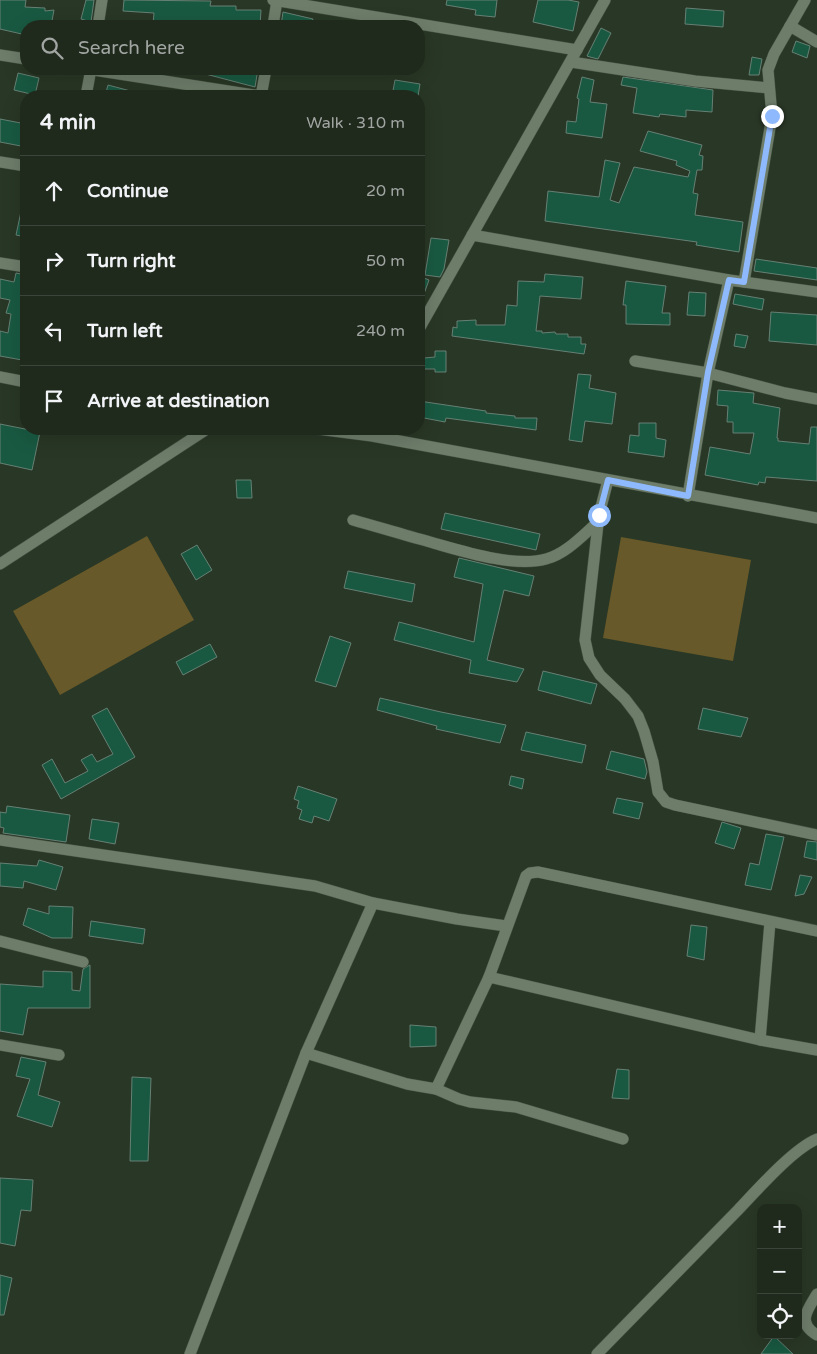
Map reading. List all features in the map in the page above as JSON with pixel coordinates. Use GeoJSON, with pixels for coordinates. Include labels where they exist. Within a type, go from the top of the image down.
{"type":"FeatureCollection","features":[{"type":"Feature","properties":{"kind":"street"},"geometry":{"type":"LineString","coordinates":[[99,20],[102,0]]}},
{"type":"Feature","properties":{"kind":"street"},"geometry":{"type":"LineString","coordinates":[[273,0],[397,20]]}},
{"type":"Feature","properties":{"kind":"street"},"geometry":{"type":"LineString","coordinates":[[274,20],[277,0]]}},
{"type":"Feature","properties":{"kind":"street"},"geometry":{"type":"LineString","coordinates":[[425,318],[605,0]]}},
{"type":"Feature","properties":{"kind":"street"},"geometry":{"type":"LineString","coordinates":[[744,282],[772,116],[768,70],[774,54],[805,0]]}},
{"type":"Feature","properties":{"kind":"street"},"geometry":{"type":"LineString","coordinates":[[425,25],[577,50]]}},
{"type":"Feature","properties":{"kind":"street"},"geometry":{"type":"LineString","coordinates":[[790,26],[817,42]]}},
{"type":"Feature","properties":{"kind":"street"},"geometry":{"type":"LineString","coordinates":[[0,55],[20,58]]}},
{"type":"Feature","properties":{"kind":"street"},"geometry":{"type":"LineString","coordinates":[[571,62],[695,81],[769,88]]}},
{"type":"Feature","properties":{"kind":"street"},"geometry":{"type":"LineString","coordinates":[[87,90],[88,75]]}},
{"type":"Feature","properties":{"kind":"street"},"geometry":{"type":"LineString","coordinates":[[127,75],[223,90]]}},
{"type":"Feature","properties":{"kind":"street"},"geometry":{"type":"LineString","coordinates":[[262,90],[265,75]]}},
{"type":"Feature","properties":{"kind":"street"},"geometry":{"type":"LineString","coordinates":[[0,162],[20,165]]}},
{"type":"Feature","properties":{"kind":"street"},"geometry":{"type":"LineString","coordinates":[[472,235],[729,280],[817,292]]}},
{"type":"Feature","properties":{"kind":"street"},"geometry":{"type":"LineString","coordinates":[[0,263],[20,266]]}},
{"type":"Feature","properties":{"kind":"street"},"geometry":{"type":"LineString","coordinates":[[688,496],[708,372],[729,280]]}},
{"type":"Feature","properties":{"kind":"street"},"geometry":{"type":"LineString","coordinates":[[635,361],[708,372],[784,393],[817,399]]}},
{"type":"Feature","properties":{"kind":"street"},"geometry":{"type":"LineString","coordinates":[[0,378],[20,381]]}},
{"type":"Feature","properties":{"kind":"street"},"geometry":{"type":"LineString","coordinates":[[0,564],[198,435]]}},
{"type":"Feature","properties":{"kind":"street"},"geometry":{"type":"LineString","coordinates":[[384,435],[688,496],[817,518]]}},
{"type":"Feature","properties":{"kind":"street"},"geometry":{"type":"LineString","coordinates":[[608,480],[598,522],[584,640],[589,658],[600,675],[625,699],[638,716],[653,762],[658,792],[666,802],[675,805],[817,836]]}},
{"type":"Feature","properties":{"kind":"street"},"geometry":{"type":"LineString","coordinates":[[352,520],[493,558],[528,562],[547,559],[572,546],[598,522]]}},
{"type":"Feature","properties":{"kind":"street"},"geometry":{"type":"LineString","coordinates":[[0,840],[315,886],[373,903],[506,926]]}},
{"type":"Feature","properties":{"kind":"street"},"geometry":{"type":"LineString","coordinates":[[436,1089],[489,977],[506,926],[526,876],[530,873],[538,872],[817,931]]}},
{"type":"Feature","properties":{"kind":"street"},"geometry":{"type":"LineString","coordinates":[[190,1354],[306,1053],[373,903]]}},
{"type":"Feature","properties":{"kind":"street"},"geometry":{"type":"LineString","coordinates":[[760,1040],[770,922]]}},
{"type":"Feature","properties":{"kind":"street"},"geometry":{"type":"LineString","coordinates":[[0,941],[83,962]]}},
{"type":"Feature","properties":{"kind":"street"},"geometry":{"type":"LineString","coordinates":[[489,977],[760,1040],[817,1050]]}},
{"type":"Feature","properties":{"kind":"street"},"geometry":{"type":"LineString","coordinates":[[0,1045],[59,1055]]}},
{"type":"Feature","properties":{"kind":"street"},"geometry":{"type":"LineString","coordinates":[[306,1053],[407,1084],[436,1089],[470,1102],[516,1106],[623,1139]]}},
{"type":"Feature","properties":{"kind":"street"},"geometry":{"type":"LineString","coordinates":[[597,1354],[758,1189],[792,1157],[817,1139]]}},
{"type":"Feature","properties":{"kind":"street"},"geometry":{"type":"LineString","coordinates":[[817,1294],[805,1315],[806,1325],[811,1332],[817,1335]]}},
{"type":"Feature","properties":{"kind":"shaded area"},"geometry":{"type":"Polygon","coordinates":[[[147,536],[194,620],[60,695],[13,611],[147,536]]]}},
{"type":"Feature","properties":{"kind":"shaded area"},"geometry":{"type":"Polygon","coordinates":[[[621,537],[751,560],[733,661],[603,638],[621,537]]]}},
{"type":"Feature","properties":{"kind":"building"},"geometry":{"type":"Polygon","coordinates":[[[0,0],[26,0],[25,7],[45,8],[45,11],[54,10],[52,20],[20,20],[20,34],[0,29],[0,0]]]}},
{"type":"Feature","properties":{"kind":"building"},"geometry":{"type":"Polygon","coordinates":[[[86,0],[94,0],[91,20],[81,19],[86,0]]]}},
{"type":"Feature","properties":{"kind":"building"},"geometry":{"type":"Polygon","coordinates":[[[124,0],[211,1],[210,6],[236,6],[236,10],[261,10],[260,20],[153,20],[154,13],[123,11],[124,0]]]}},
{"type":"Feature","properties":{"kind":"building"},"geometry":{"type":"Polygon","coordinates":[[[447,0],[497,0],[495,17],[475,15],[476,10],[446,5],[447,0]]]}},
{"type":"Feature","properties":{"kind":"building"},"geometry":{"type":"Polygon","coordinates":[[[538,0],[579,2],[573,31],[533,22],[538,0]]]}},
{"type":"Feature","properties":{"kind":"building"},"geometry":{"type":"Polygon","coordinates":[[[686,8],[724,11],[723,27],[685,24],[686,8]]]}},
{"type":"Feature","properties":{"kind":"building"},"geometry":{"type":"Polygon","coordinates":[[[283,12],[313,19],[313,20],[282,20],[283,12]]]}},
{"type":"Feature","properties":{"kind":"building"},"geometry":{"type":"Polygon","coordinates":[[[601,28],[611,33],[598,59],[587,56],[601,28]]]}},
{"type":"Feature","properties":{"kind":"building"},"geometry":{"type":"Polygon","coordinates":[[[796,41],[810,46],[807,58],[792,52],[796,41]]]}},
{"type":"Feature","properties":{"kind":"building"},"geometry":{"type":"Polygon","coordinates":[[[752,57],[762,59],[759,75],[749,75],[752,57]]]}},
{"type":"Feature","properties":{"kind":"building"},"geometry":{"type":"Polygon","coordinates":[[[18,73],[39,78],[36,90],[14,90],[18,73]]]}},
{"type":"Feature","properties":{"kind":"building"},"geometry":{"type":"Polygon","coordinates":[[[209,75],[257,75],[255,87],[209,75]]]}},
{"type":"Feature","properties":{"kind":"building"},"geometry":{"type":"Polygon","coordinates":[[[582,77],[594,80],[590,102],[607,104],[602,138],[566,133],[567,121],[576,122],[579,99],[577,98],[582,77]]]}},
{"type":"Feature","properties":{"kind":"building"},"geometry":{"type":"Polygon","coordinates":[[[623,77],[713,90],[712,112],[686,110],[686,117],[660,114],[659,117],[633,113],[637,88],[621,85],[623,77]]]}},
{"type":"Feature","properties":{"kind":"building"},"geometry":{"type":"Polygon","coordinates":[[[395,80],[420,84],[419,90],[393,90],[395,80]]]}},
{"type":"Feature","properties":{"kind":"building"},"geometry":{"type":"Polygon","coordinates":[[[108,85],[127,90],[107,90],[108,85]]]}},
{"type":"Feature","properties":{"kind":"building"},"geometry":{"type":"Polygon","coordinates":[[[0,119],[20,123],[20,146],[0,142],[0,119]]]}},
{"type":"Feature","properties":{"kind":"building"},"geometry":{"type":"Polygon","coordinates":[[[648,131],[702,145],[699,155],[703,156],[702,170],[697,170],[693,193],[698,194],[695,215],[743,222],[739,252],[696,245],[697,242],[545,221],[548,191],[599,197],[605,160],[620,163],[610,200],[619,203],[634,167],[688,177],[690,171],[676,165],[677,161],[640,151],[648,131]]]}},
{"type":"Feature","properties":{"kind":"building"},"geometry":{"type":"Polygon","coordinates":[[[20,216],[20,236],[16,235],[20,216]]]}},
{"type":"Feature","properties":{"kind":"building"},"geometry":{"type":"Polygon","coordinates":[[[431,238],[449,240],[444,269],[440,277],[425,275],[431,238]]]}},
{"type":"Feature","properties":{"kind":"building"},"geometry":{"type":"Polygon","coordinates":[[[756,259],[817,268],[817,280],[754,271],[756,259]]]}},
{"type":"Feature","properties":{"kind":"building"},"geometry":{"type":"Polygon","coordinates":[[[16,273],[20,274],[20,360],[0,356],[0,331],[8,333],[11,314],[6,313],[10,300],[0,298],[0,279],[14,282],[16,273]]]}},
{"type":"Feature","properties":{"kind":"building"},"geometry":{"type":"Polygon","coordinates":[[[545,274],[583,277],[581,299],[540,296],[536,331],[568,334],[568,337],[581,337],[581,344],[586,344],[584,354],[452,336],[453,327],[457,328],[457,321],[476,320],[476,325],[505,325],[507,305],[517,306],[518,281],[544,282],[545,274]]]}},
{"type":"Feature","properties":{"kind":"building"},"geometry":{"type":"Polygon","coordinates":[[[425,278],[429,280],[425,291],[425,278]]]}},
{"type":"Feature","properties":{"kind":"building"},"geometry":{"type":"Polygon","coordinates":[[[626,281],[666,286],[662,313],[670,313],[670,325],[626,324],[626,305],[623,305],[626,281]]]}},
{"type":"Feature","properties":{"kind":"building"},"geometry":{"type":"Polygon","coordinates":[[[689,292],[706,293],[705,316],[687,315],[689,292]]]}},
{"type":"Feature","properties":{"kind":"building"},"geometry":{"type":"Polygon","coordinates":[[[735,294],[764,299],[762,310],[733,304],[735,294]]]}},
{"type":"Feature","properties":{"kind":"building"},"geometry":{"type":"Polygon","coordinates":[[[771,312],[817,315],[817,345],[769,341],[771,312]]]}},
{"type":"Feature","properties":{"kind":"building"},"geometry":{"type":"Polygon","coordinates":[[[736,334],[748,336],[745,348],[734,346],[736,334]]]}},
{"type":"Feature","properties":{"kind":"building"},"geometry":{"type":"Polygon","coordinates":[[[435,351],[446,351],[446,372],[435,372],[435,369],[425,369],[425,358],[435,357],[435,351]]]}},
{"type":"Feature","properties":{"kind":"building"},"geometry":{"type":"Polygon","coordinates":[[[578,374],[591,375],[589,388],[616,393],[612,424],[585,421],[582,442],[569,440],[578,374]]]}},
{"type":"Feature","properties":{"kind":"building"},"geometry":{"type":"Polygon","coordinates":[[[718,390],[754,393],[753,403],[780,408],[778,441],[809,444],[811,427],[817,427],[817,481],[766,477],[765,483],[759,482],[758,485],[705,475],[710,447],[750,454],[754,433],[733,433],[733,422],[727,422],[728,406],[717,405],[718,390]]]}},
{"type":"Feature","properties":{"kind":"building"},"geometry":{"type":"Polygon","coordinates":[[[425,402],[486,411],[486,413],[515,416],[515,418],[537,418],[536,430],[446,418],[445,422],[425,418],[425,402]]]}},
{"type":"Feature","properties":{"kind":"building"},"geometry":{"type":"Polygon","coordinates":[[[639,423],[656,423],[656,438],[666,440],[664,457],[628,452],[630,435],[639,436],[639,423]]]}},
{"type":"Feature","properties":{"kind":"building"},"geometry":{"type":"Polygon","coordinates":[[[0,424],[20,428],[20,435],[39,435],[32,470],[0,463],[0,424]]]}},
{"type":"Feature","properties":{"kind":"building"},"geometry":{"type":"Polygon","coordinates":[[[236,480],[251,480],[252,498],[237,498],[236,480]]]}},
{"type":"Feature","properties":{"kind":"building"},"geometry":{"type":"Polygon","coordinates":[[[445,513],[540,534],[536,550],[441,529],[445,513]]]}},
{"type":"Feature","properties":{"kind":"building"},"geometry":{"type":"Polygon","coordinates":[[[197,545],[212,570],[196,580],[181,554],[197,545]]]}},
{"type":"Feature","properties":{"kind":"building"},"geometry":{"type":"Polygon","coordinates":[[[459,558],[534,576],[529,596],[504,590],[487,660],[524,669],[517,682],[469,673],[471,660],[394,640],[399,622],[474,642],[483,584],[454,577],[459,558]]]}},
{"type":"Feature","properties":{"kind":"building"},"geometry":{"type":"Polygon","coordinates":[[[348,571],[415,584],[412,602],[344,588],[348,571]]]}},
{"type":"Feature","properties":{"kind":"building"},"geometry":{"type":"Polygon","coordinates":[[[330,636],[351,643],[336,687],[315,681],[330,636]]]}},
{"type":"Feature","properties":{"kind":"building"},"geometry":{"type":"Polygon","coordinates":[[[210,644],[217,657],[183,675],[176,662],[210,644]]]}},
{"type":"Feature","properties":{"kind":"building"},"geometry":{"type":"Polygon","coordinates":[[[543,671],[597,684],[591,704],[538,690],[543,671]]]}},
{"type":"Feature","properties":{"kind":"building"},"geometry":{"type":"Polygon","coordinates":[[[380,698],[506,725],[500,743],[436,729],[437,726],[377,710],[380,698]]]}},
{"type":"Feature","properties":{"kind":"building"},"geometry":{"type":"Polygon","coordinates":[[[107,708],[135,757],[61,799],[42,765],[52,759],[65,783],[88,771],[81,760],[92,754],[97,762],[113,754],[92,716],[107,708]]]}},
{"type":"Feature","properties":{"kind":"building"},"geometry":{"type":"Polygon","coordinates":[[[703,708],[748,718],[741,737],[698,729],[703,708]]]}},
{"type":"Feature","properties":{"kind":"building"},"geometry":{"type":"Polygon","coordinates":[[[526,732],[586,745],[582,763],[521,750],[526,732]]]}},
{"type":"Feature","properties":{"kind":"building"},"geometry":{"type":"Polygon","coordinates":[[[611,751],[644,759],[647,772],[645,779],[606,769],[611,751]]]}},
{"type":"Feature","properties":{"kind":"building"},"geometry":{"type":"Polygon","coordinates":[[[511,776],[524,779],[522,789],[509,785],[511,776]]]}},
{"type":"Feature","properties":{"kind":"building"},"geometry":{"type":"Polygon","coordinates":[[[298,786],[337,799],[329,821],[314,816],[312,823],[299,819],[302,810],[297,808],[299,801],[294,799],[298,786]]]}},
{"type":"Feature","properties":{"kind":"building"},"geometry":{"type":"Polygon","coordinates":[[[617,798],[643,803],[639,819],[613,813],[617,798]]]}},
{"type":"Feature","properties":{"kind":"building"},"geometry":{"type":"Polygon","coordinates":[[[7,806],[70,815],[66,842],[3,833],[4,828],[0,827],[0,812],[6,813],[7,806]]]}},
{"type":"Feature","properties":{"kind":"building"},"geometry":{"type":"Polygon","coordinates":[[[92,819],[119,823],[115,844],[89,839],[92,819]]]}},
{"type":"Feature","properties":{"kind":"building"},"geometry":{"type":"Polygon","coordinates":[[[722,822],[741,828],[734,849],[715,843],[722,822]]]}},
{"type":"Feature","properties":{"kind":"building"},"geometry":{"type":"Polygon","coordinates":[[[766,834],[784,837],[771,890],[745,885],[750,863],[759,865],[766,834]]]}},
{"type":"Feature","properties":{"kind":"building"},"geometry":{"type":"Polygon","coordinates":[[[807,841],[817,842],[817,860],[804,857],[807,841]]]}},
{"type":"Feature","properties":{"kind":"building"},"geometry":{"type":"Polygon","coordinates":[[[39,860],[63,867],[56,890],[24,881],[23,888],[0,886],[0,863],[37,866],[39,860]]]}},
{"type":"Feature","properties":{"kind":"building"},"geometry":{"type":"Polygon","coordinates":[[[800,875],[812,877],[804,894],[795,896],[800,875]]]}},
{"type":"Feature","properties":{"kind":"building"},"geometry":{"type":"Polygon","coordinates":[[[49,906],[73,907],[72,938],[52,938],[23,925],[28,908],[49,914],[49,906]]]}},
{"type":"Feature","properties":{"kind":"building"},"geometry":{"type":"Polygon","coordinates":[[[91,921],[145,929],[143,944],[89,936],[91,921]]]}},
{"type":"Feature","properties":{"kind":"building"},"geometry":{"type":"Polygon","coordinates":[[[691,925],[707,927],[704,960],[687,956],[691,925]]]}},
{"type":"Feature","properties":{"kind":"building"},"geometry":{"type":"Polygon","coordinates":[[[90,965],[90,1008],[28,1008],[23,1035],[0,1031],[0,984],[43,987],[43,971],[72,972],[72,990],[80,991],[83,969],[90,965]]]}},
{"type":"Feature","properties":{"kind":"building"},"geometry":{"type":"Polygon","coordinates":[[[410,1025],[436,1027],[436,1046],[410,1047],[410,1025]]]}},
{"type":"Feature","properties":{"kind":"building"},"geometry":{"type":"Polygon","coordinates":[[[21,1057],[46,1062],[38,1095],[60,1102],[52,1127],[17,1116],[30,1079],[16,1076],[21,1057]]]}},
{"type":"Feature","properties":{"kind":"building"},"geometry":{"type":"Polygon","coordinates":[[[617,1069],[629,1070],[629,1099],[612,1098],[617,1069]]]}},
{"type":"Feature","properties":{"kind":"building"},"geometry":{"type":"Polygon","coordinates":[[[132,1077],[151,1078],[148,1161],[130,1161],[132,1077]]]}},
{"type":"Feature","properties":{"kind":"building"},"geometry":{"type":"Polygon","coordinates":[[[0,1178],[33,1180],[31,1211],[21,1210],[15,1246],[0,1243],[0,1178]]]}},
{"type":"Feature","properties":{"kind":"building"},"geometry":{"type":"Polygon","coordinates":[[[0,1275],[12,1278],[4,1315],[0,1315],[0,1275]]]}},
{"type":"Feature","properties":{"kind":"building"},"geometry":{"type":"Polygon","coordinates":[[[772,1339],[777,1339],[793,1354],[761,1354],[772,1339]]]}},
{"type":"Feature","properties":{"kind":"route"},"geometry":{"type":"LineString","coordinates":[[599,515],[608,480],[688,496],[708,372],[729,280],[744,282],[772,116]]}}]}
